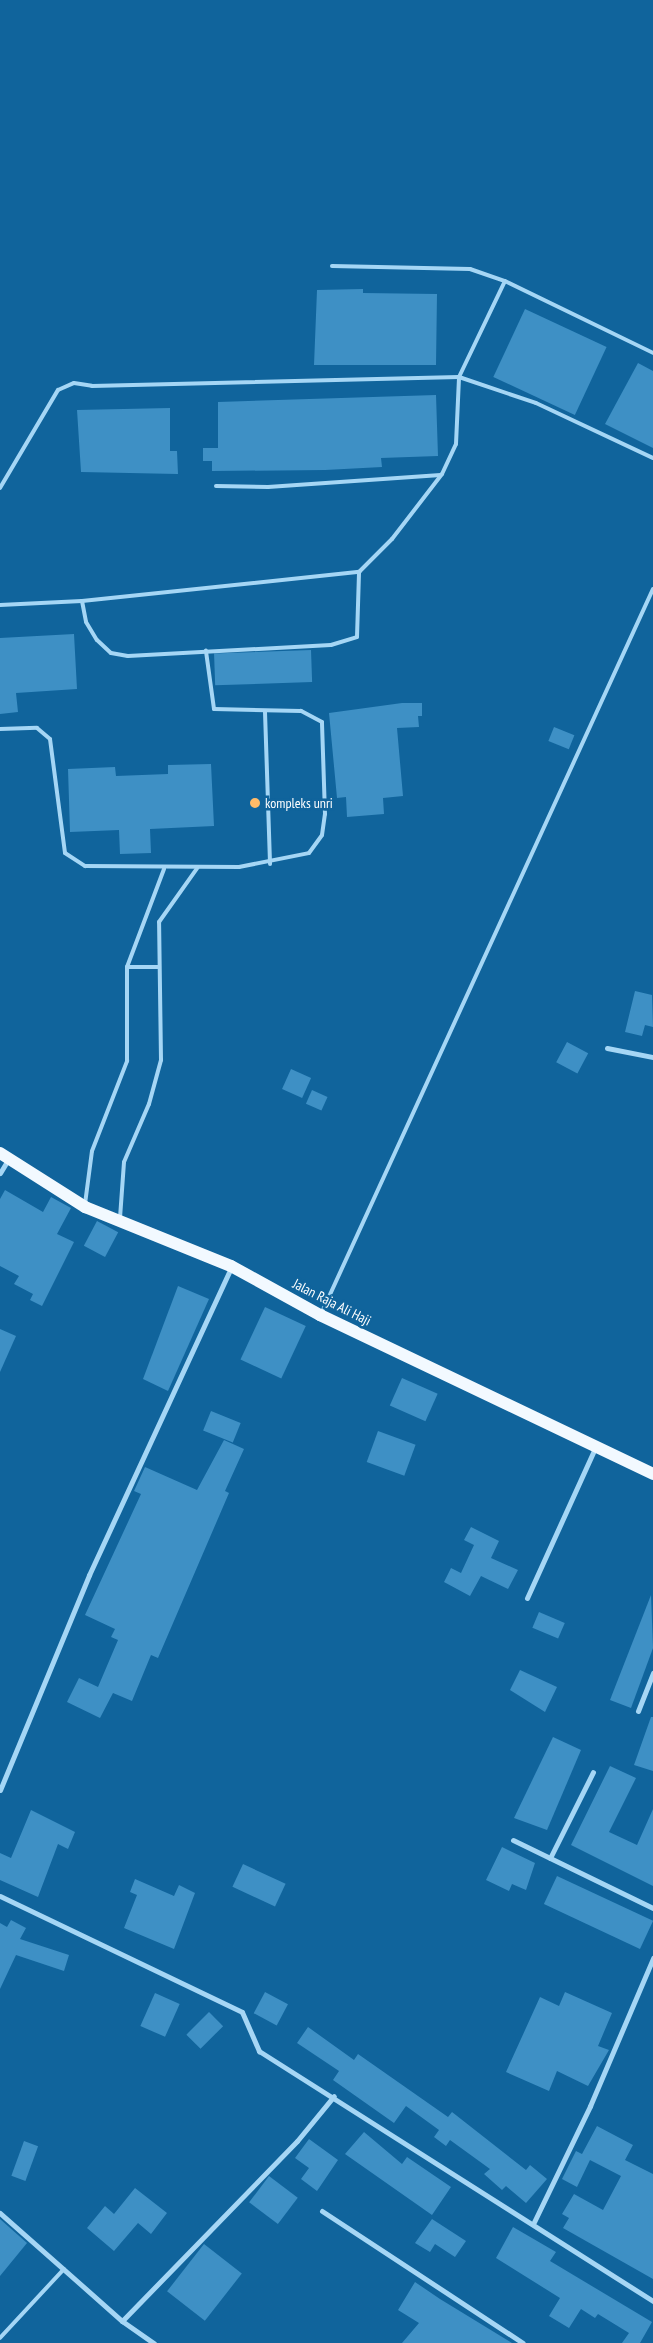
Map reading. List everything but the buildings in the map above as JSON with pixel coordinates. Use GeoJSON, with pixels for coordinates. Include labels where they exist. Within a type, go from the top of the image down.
{"type":"FeatureCollection","features":[{"type":"Feature","properties":{"kind":"main road","name":"Jalan Raja Ali Haji"},"geometry":{"type":"LineString","coordinates":[[4,1155],[85,1206],[231,1266],[320,1314],[653,1474]]}},
{"type":"Feature","properties":{"kind":"street"},"geometry":{"type":"LineString","coordinates":[[607,1048],[653,1056]]}},
{"type":"Feature","properties":{"kind":"street"},"geometry":{"type":"LineString","coordinates":[[0,1173],[4,1155]]}},
{"type":"Feature","properties":{"kind":"street"},"geometry":{"type":"LineString","coordinates":[[0,1790],[89,1576],[231,1266]]}},
{"type":"Feature","properties":{"kind":"street"},"geometry":{"type":"LineString","coordinates":[[526,1598],[595,1447]]}},
{"type":"Feature","properties":{"kind":"street"},"geometry":{"type":"LineString","coordinates":[[638,1711],[653,1673]]}},
{"type":"Feature","properties":{"kind":"street"},"geometry":{"type":"LineString","coordinates":[[550,1858],[593,1772]]}},
{"type":"Feature","properties":{"kind":"street"},"geometry":{"type":"LineString","coordinates":[[513,1840],[653,1908]]}},
{"type":"Feature","properties":{"kind":"street"},"geometry":{"type":"LineString","coordinates":[[0,1896],[242,2012],[258,2051],[334,2096],[534,2222],[653,2301]]}},
{"type":"Feature","properties":{"kind":"street"},"geometry":{"type":"LineString","coordinates":[[534,2222],[590,2106],[653,1958]]}},
{"type":"Feature","properties":{"kind":"street"},"geometry":{"type":"LineString","coordinates":[[122,2321],[297,2141],[334,2096]]}},
{"type":"Feature","properties":{"kind":"street"},"geometry":{"type":"LineString","coordinates":[[322,2211],[523,2343]]}},
{"type":"Feature","properties":{"kind":"street"},"geometry":{"type":"LineString","coordinates":[[0,2213],[122,2321],[154,2343]]}},
{"type":"Feature","properties":{"kind":"lane"},"geometry":{"type":"LineString","coordinates":[[332,266],[470,269],[504,281],[653,353]]}},
{"type":"Feature","properties":{"kind":"lane"},"geometry":{"type":"LineString","coordinates":[[0,605],[82,601],[360,572],[392,539],[442,474],[456,444],[459,377],[504,281]]}},
{"type":"Feature","properties":{"kind":"lane"},"geometry":{"type":"LineString","coordinates":[[0,488],[58,390],[74,383],[92,386],[459,377],[536,404],[653,458]]}},
{"type":"Feature","properties":{"kind":"lane"},"geometry":{"type":"LineString","coordinates":[[216,486],[268,488],[442,474]]}},
{"type":"Feature","properties":{"kind":"lane"},"geometry":{"type":"LineString","coordinates":[[82,601],[86,622],[111,653],[331,646],[356,637],[360,572]]}},
{"type":"Feature","properties":{"kind":"lane"},"geometry":{"type":"LineString","coordinates":[[320,1314],[653,589]]}},
{"type":"Feature","properties":{"kind":"lane"},"geometry":{"type":"LineString","coordinates":[[0,729],[37,728],[50,739],[54,792],[68,858],[85,866],[164,869],[270,864],[298,858],[317,846],[325,814],[327,759],[324,729],[318,716],[301,711],[265,712],[214,709],[206,650]]}},
{"type":"Feature","properties":{"kind":"lane"},"geometry":{"type":"LineString","coordinates":[[265,712],[270,864]]}},
{"type":"Feature","properties":{"kind":"lane"},"geometry":{"type":"LineString","coordinates":[[120,1222],[124,1162],[149,1104],[161,1060],[159,922],[198,867]]}},
{"type":"Feature","properties":{"kind":"lane"},"geometry":{"type":"LineString","coordinates":[[85,1206],[92,1151],[127,1061],[127,967],[164,869]]}},
{"type":"Feature","properties":{"kind":"lane"},"geometry":{"type":"LineString","coordinates":[[127,967],[159,967]]}},
{"type":"Feature","properties":{"kind":"lane"},"geometry":{"type":"LineString","coordinates":[[0,2338],[64,2269]]}},
{"type":"Feature","properties":{"kind":"place","name":"kompleks unri"},"geometry":{"type":"Point","coordinates":[255,803]}}]}
